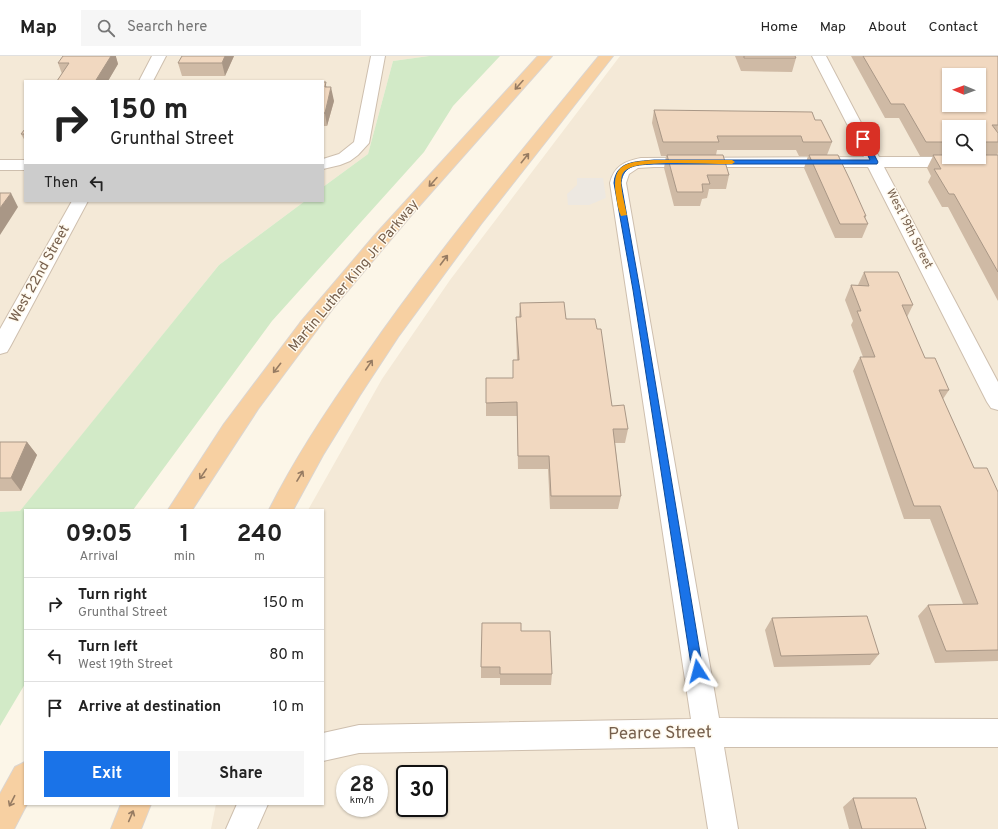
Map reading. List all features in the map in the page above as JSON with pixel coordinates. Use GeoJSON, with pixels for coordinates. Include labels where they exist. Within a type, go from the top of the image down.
{"type":"FeatureCollection","features":[{"type":"Feature","properties":{"kind":"highway","name":"Martin Luther King Jr. Parkway"},"geometry":{"type":"LineString","coordinates":[[181,509],[199,479],[265,383],[327,304],[390,230],[545,56]]}},
{"type":"Feature","properties":{"kind":"highway"},"geometry":{"type":"LineString","coordinates":[[282,509],[353,389],[404,314],[453,248],[606,56]]}},
{"type":"Feature","properties":{"kind":"highway"},"geometry":{"type":"LineString","coordinates":[[0,825],[24,779]]}},
{"type":"Feature","properties":{"kind":"highway"},"geometry":{"type":"LineString","coordinates":[[126,829],[136,805]]}},
{"type":"Feature","properties":{"kind":"street"},"geometry":{"type":"LineString","coordinates":[[147,80],[159,56]]}},
{"type":"Feature","properties":{"kind":"street"},"geometry":{"type":"LineString","coordinates":[[324,164],[343,159],[353,152],[361,143],[378,56]]}},
{"type":"Feature","properties":{"kind":"street","name":"West 19th Street"},"geometry":{"type":"LineString","coordinates":[[820,56],[998,402]]}},
{"type":"Feature","properties":{"kind":"street"},"geometry":{"type":"LineString","coordinates":[[723,829],[618,183],[618,174],[624,168],[638,163],[654,162],[998,162]]}},
{"type":"Feature","properties":{"kind":"street"},"geometry":{"type":"LineString","coordinates":[[0,165],[24,165]]}},
{"type":"Feature","properties":{"kind":"street","name":"West 22nd Street"},"geometry":{"type":"LineString","coordinates":[[0,347],[79,202]]}},
{"type":"Feature","properties":{"kind":"street","name":"Pearce Street"},"geometry":{"type":"LineString","coordinates":[[324,748],[359,739],[708,733],[998,733]]}},
{"type":"Feature","properties":{"kind":"shaded area"},"geometry":{"type":"Polygon","coordinates":[[[0,56],[429,56],[393,61],[368,154],[324,186],[324,80],[24,80],[24,202],[304,202],[219,265],[20,512],[0,512],[0,56]]]}},
{"type":"Feature","properties":{"kind":"shaded area"},"geometry":{"type":"Polygon","coordinates":[[[620,56],[998,56],[998,829],[211,829],[216,805],[324,805],[324,509],[309,509],[382,379],[450,280],[620,56]]]}},
{"type":"Feature","properties":{"kind":"shaded area"},"geometry":{"type":"Polygon","coordinates":[[[577,178],[603,178],[606,198],[589,205],[568,205],[567,194],[577,185],[577,178]]]}},
{"type":"Feature","properties":{"kind":"green space"},"geometry":{"type":"Polygon","coordinates":[[[429,56],[500,56],[453,106],[424,152],[272,321],[134,509],[24,509],[24,686],[0,726],[0,512],[20,511],[219,265],[304,202],[324,202],[324,186],[368,154],[393,61],[429,56]]]}},
{"type":"Feature","properties":{"kind":"building"},"geometry":{"type":"Polygon","coordinates":[[[63,56],[111,56],[96,80],[58,80],[69,63],[58,63],[63,56]]]}},
{"type":"Feature","properties":{"kind":"building"},"geometry":{"type":"Polygon","coordinates":[[[182,56],[225,56],[222,63],[178,63],[182,56]]]}},
{"type":"Feature","properties":{"kind":"building"},"geometry":{"type":"Polygon","coordinates":[[[744,56],[795,56],[796,58],[744,58],[744,56]]]}},
{"type":"Feature","properties":{"kind":"building"},"geometry":{"type":"Polygon","coordinates":[[[863,56],[998,56],[998,125],[992,125],[998,133],[998,142],[986,142],[986,120],[942,120],[942,142],[926,142],[904,104],[891,104],[863,56]]]}},
{"type":"Feature","properties":{"kind":"building"},"geometry":{"type":"Polygon","coordinates":[[[324,82],[326,82],[325,87],[331,87],[325,113],[324,82]]]}},
{"type":"Feature","properties":{"kind":"building"},"geometry":{"type":"Polygon","coordinates":[[[654,110],[812,112],[815,120],[821,120],[832,142],[803,142],[801,136],[717,136],[719,142],[663,142],[654,110]]]}},
{"type":"Feature","properties":{"kind":"building"},"geometry":{"type":"Polygon","coordinates":[[[667,155],[723,155],[729,175],[707,175],[710,184],[702,184],[703,192],[677,192],[667,155]]]}},
{"type":"Feature","properties":{"kind":"building"},"geometry":{"type":"Polygon","coordinates":[[[809,155],[838,155],[866,216],[864,216],[868,224],[840,224],[809,155]]]}},
{"type":"Feature","properties":{"kind":"building"},"geometry":{"type":"Polygon","coordinates":[[[933,155],[942,155],[942,164],[986,164],[986,155],[998,155],[998,272],[954,194],[949,194],[934,169],[941,169],[933,155]]]}},
{"type":"Feature","properties":{"kind":"building"},"geometry":{"type":"Polygon","coordinates":[[[0,193],[11,193],[0,208],[0,193]]]}},
{"type":"Feature","properties":{"kind":"building"},"geometry":{"type":"Polygon","coordinates":[[[864,272],[898,272],[913,305],[902,305],[925,358],[935,358],[949,390],[939,390],[974,468],[987,468],[998,492],[998,650],[946,651],[928,605],[978,604],[940,506],[914,506],[860,357],[875,357],[857,311],[861,311],[851,285],[869,286],[864,272]]]}},
{"type":"Feature","properties":{"kind":"building"},"geometry":{"type":"Polygon","coordinates":[[[564,302],[566,319],[595,319],[597,329],[601,329],[612,406],[624,405],[628,429],[613,429],[621,496],[551,496],[549,456],[518,456],[517,402],[486,403],[486,378],[513,378],[513,360],[519,360],[516,317],[521,317],[520,303],[564,302]]]}},
{"type":"Feature","properties":{"kind":"building"},"geometry":{"type":"Polygon","coordinates":[[[0,442],[27,442],[11,478],[0,478],[0,442]]]}},
{"type":"Feature","properties":{"kind":"building"},"geometry":{"type":"Polygon","coordinates":[[[867,616],[879,654],[781,656],[772,618],[867,616]]]}},
{"type":"Feature","properties":{"kind":"building"},"geometry":{"type":"Polygon","coordinates":[[[482,623],[521,623],[521,631],[550,631],[552,674],[500,674],[500,667],[481,667],[482,623]]]}},
{"type":"Feature","properties":{"kind":"building"},"geometry":{"type":"Polygon","coordinates":[[[853,798],[916,798],[926,829],[862,829],[853,798]]]}},
{"type":"Feature","properties":{"kind":"slow traffic"},"geometry":{"type":"LineString","coordinates":[[623,215],[618,174],[624,168],[638,163],[654,162],[732,162]]}},
{"type":"Feature","properties":{"kind":"route"},"geometry":{"type":"LineString","coordinates":[[698,671],[618,183],[618,174],[624,168],[638,163],[654,162],[875,162],[863,139]]}}]}
